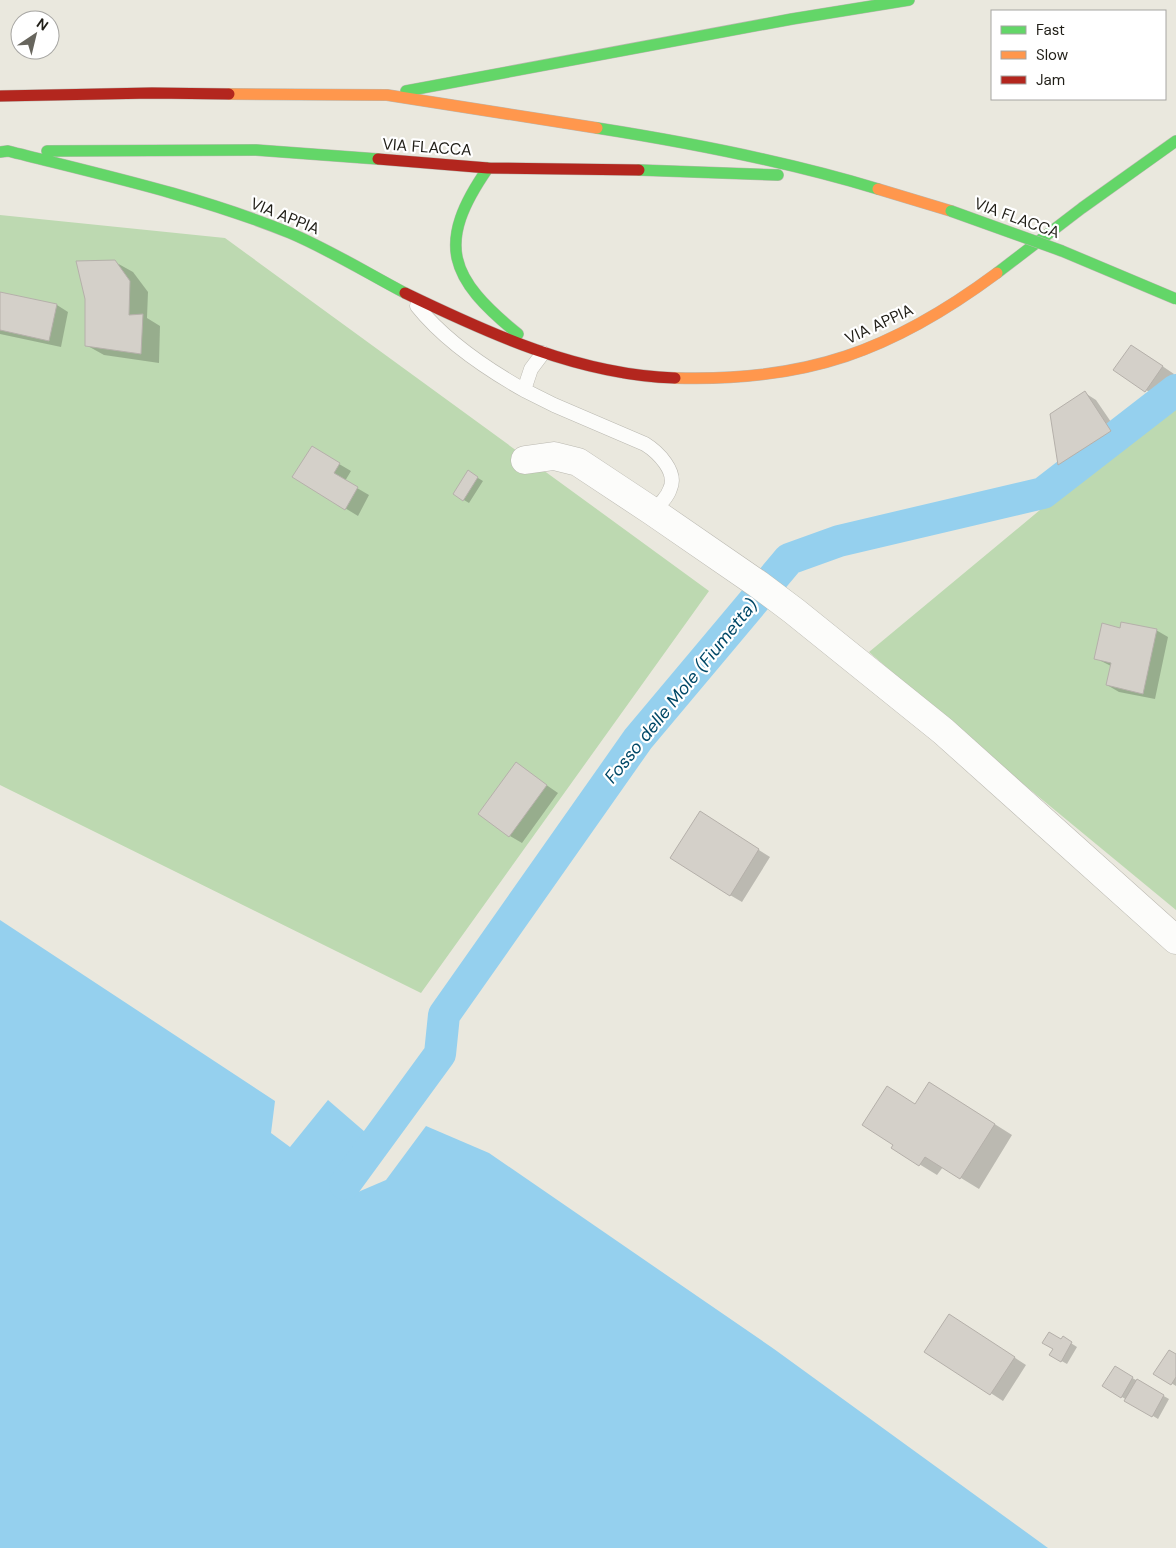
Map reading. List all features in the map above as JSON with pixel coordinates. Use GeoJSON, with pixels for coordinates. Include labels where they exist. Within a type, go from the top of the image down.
{"type":"FeatureCollection","features":[{"type":"Feature","properties":{"kind":"main road"},"geometry":{"type":"LineString","coordinates":[[0,96],[152,94],[387,95],[792,19],[909,0]]}},
{"type":"Feature","properties":{"kind":"main road","name":"VIA FLACCA"},"geometry":{"type":"LineString","coordinates":[[387,95],[652,137],[751,156],[843,178],[951,211],[1062,251],[1176,299]]}},
{"type":"Feature","properties":{"kind":"main road","name":"VIA APPIA"},"geometry":{"type":"LineString","coordinates":[[4,152],[182,196],[236,214],[308,242],[448,313],[543,353],[588,366],[622,372],[646,376],[685,378],[742,377],[811,368],[876,346],[964,296],[1096,197],[1176,141]]}},
{"type":"Feature","properties":{"kind":"main road","name":"VIA FLACCA"},"geometry":{"type":"LineString","coordinates":[[4,152],[256,150],[488,168],[688,171],[843,178]]}},
{"type":"Feature","properties":{"kind":"main road","name":"VIA APPIA"},"geometry":{"type":"LineString","coordinates":[[488,168],[467,201],[457,224],[454,246],[456,256],[462,274],[478,299],[543,353]]}},
{"type":"Feature","properties":{"kind":"street"},"geometry":{"type":"LineString","coordinates":[[526,460],[554,456],[578,462],[758,584],[949,736],[1176,940]]}},
{"type":"Feature","properties":{"kind":"lane"},"geometry":{"type":"LineString","coordinates":[[407,293],[421,312],[460,347],[502,378],[524,390],[656,450],[671,475],[672,487],[664,500],[652,511]]}},
{"type":"Feature","properties":{"kind":"lane"},"geometry":{"type":"LineString","coordinates":[[524,390],[531,369],[543,353]]}},
{"type":"Feature","properties":{"kind":"green space"},"geometry":{"type":"Polygon","coordinates":[[[0,215],[225,238],[709,591],[421,993],[0,785],[0,215]]]}},
{"type":"Feature","properties":{"kind":"green space"},"geometry":{"type":"Polygon","coordinates":[[[1176,397],[1176,910],[982,750],[869,652],[1176,397]]]}},
{"type":"Feature","properties":{"kind":"water"},"geometry":{"type":"Polygon","coordinates":[[[0,920],[275,1101],[271,1133],[290,1147],[328,1100],[365,1132],[334,1177],[358,1192],[386,1180],[426,1126],[489,1153],[774,1349],[1048,1548],[0,1548],[0,920]]]}},
{"type":"Feature","properties":{"kind":"building"},"geometry":{"type":"Polygon","coordinates":[[[115,260],[130,281],[129,315],[143,314],[141,354],[85,346],[85,299],[76,261],[115,260]]]}},
{"type":"Feature","properties":{"kind":"building"},"geometry":{"type":"Polygon","coordinates":[[[0,292],[57,304],[49,341],[0,330],[0,292]]]}},
{"type":"Feature","properties":{"kind":"building"},"geometry":{"type":"Polygon","coordinates":[[[1131,345],[1163,366],[1145,392],[1113,370],[1131,345]]]}},
{"type":"Feature","properties":{"kind":"building"},"geometry":{"type":"Polygon","coordinates":[[[1085,391],[1111,431],[1058,465],[1050,414],[1085,391]]]}},
{"type":"Feature","properties":{"kind":"building"},"geometry":{"type":"Polygon","coordinates":[[[312,446],[340,463],[334,473],[358,487],[345,510],[292,477],[312,446]]]}},
{"type":"Feature","properties":{"kind":"building"},"geometry":{"type":"Polygon","coordinates":[[[468,470],[478,477],[463,501],[453,494],[468,470]]]}},
{"type":"Feature","properties":{"kind":"building"},"geometry":{"type":"Polygon","coordinates":[[[1121,622],[1157,629],[1143,694],[1106,685],[1111,663],[1094,659],[1102,623],[1120,628],[1121,622]]]}},
{"type":"Feature","properties":{"kind":"building"},"geometry":{"type":"Polygon","coordinates":[[[516,762],[547,785],[509,837],[478,814],[516,762]]]}},
{"type":"Feature","properties":{"kind":"building"},"geometry":{"type":"Polygon","coordinates":[[[700,811],[759,849],[730,896],[670,858],[700,811]]]}},
{"type":"Feature","properties":{"kind":"building"},"geometry":{"type":"Polygon","coordinates":[[[929,1082],[995,1124],[960,1179],[925,1157],[919,1166],[891,1148],[893,1145],[862,1125],[887,1086],[915,1104],[929,1082]]]}},
{"type":"Feature","properties":{"kind":"building"},"geometry":{"type":"Polygon","coordinates":[[[949,1314],[1015,1357],[990,1395],[924,1352],[949,1314]]]}},
{"type":"Feature","properties":{"kind":"building"},"geometry":{"type":"Polygon","coordinates":[[[1049,1332],[1061,1339],[1063,1336],[1072,1342],[1061,1362],[1049,1355],[1053,1349],[1042,1343],[1049,1332]]]}},
{"type":"Feature","properties":{"kind":"building"},"geometry":{"type":"Polygon","coordinates":[[[1169,1350],[1176,1354],[1176,1377],[1171,1385],[1153,1374],[1169,1350]]]}},
{"type":"Feature","properties":{"kind":"building"},"geometry":{"type":"Polygon","coordinates":[[[1115,1366],[1133,1377],[1121,1398],[1102,1386],[1115,1366]]]}},
{"type":"Feature","properties":{"kind":"building"},"geometry":{"type":"Polygon","coordinates":[[[1137,1379],[1164,1395],[1152,1417],[1124,1401],[1137,1379]]]}},
{"type":"Feature","properties":{"kind":"waterway","name":"Fosso delle Mole (Fiumetta)"},"geometry":{"type":"LineString","coordinates":[[345,1184],[440,1054],[444,1015],[638,739],[789,559],[839,541],[1043,493],[1176,390]]}},
{"type":"Feature","properties":{"kind":"traffic: fast"},"geometry":{"type":"LineString","coordinates":[[406,91],[792,19],[909,0]]}},
{"type":"Feature","properties":{"kind":"traffic: fast"},"geometry":{"type":"LineString","coordinates":[[597,128],[739,154],[809,170],[878,189]]}},
{"type":"Feature","properties":{"kind":"traffic: fast"},"geometry":{"type":"LineString","coordinates":[[997,273],[1082,208],[1176,141]]}},
{"type":"Feature","properties":{"kind":"traffic: fast"},"geometry":{"type":"LineString","coordinates":[[47,151],[256,150],[378,159]]}},
{"type":"Feature","properties":{"kind":"traffic: fast"},"geometry":{"type":"LineString","coordinates":[[0,152],[8,151],[150,187],[256,220],[320,247],[405,293]]}},
{"type":"Feature","properties":{"kind":"traffic: fast"},"geometry":{"type":"LineString","coordinates":[[488,168],[471,195],[461,218],[456,239],[457,258],[464,277],[477,295],[518,334]]}},
{"type":"Feature","properties":{"kind":"traffic: fast"},"geometry":{"type":"LineString","coordinates":[[639,170],[778,175]]}},
{"type":"Feature","properties":{"kind":"traffic: fast"},"geometry":{"type":"LineString","coordinates":[[951,211],[1062,251],[1176,299]]}},
{"type":"Feature","properties":{"kind":"traffic: slow"},"geometry":{"type":"LineString","coordinates":[[229,94],[387,95],[597,128]]}},
{"type":"Feature","properties":{"kind":"traffic: slow"},"geometry":{"type":"LineString","coordinates":[[878,189],[951,211]]}},
{"type":"Feature","properties":{"kind":"traffic: slow"},"geometry":{"type":"LineString","coordinates":[[675,378],[722,378],[766,374],[807,367],[846,356],[884,342],[921,323],[997,273]]}},
{"type":"Feature","properties":{"kind":"traffic: jam"},"geometry":{"type":"LineString","coordinates":[[0,96],[152,93],[229,94]]}},
{"type":"Feature","properties":{"kind":"traffic: jam"},"geometry":{"type":"LineString","coordinates":[[378,159],[488,168],[639,170]]}},
{"type":"Feature","properties":{"kind":"traffic: jam"},"geometry":{"type":"LineString","coordinates":[[405,293],[502,337],[570,361],[639,375],[675,378]]}}]}
